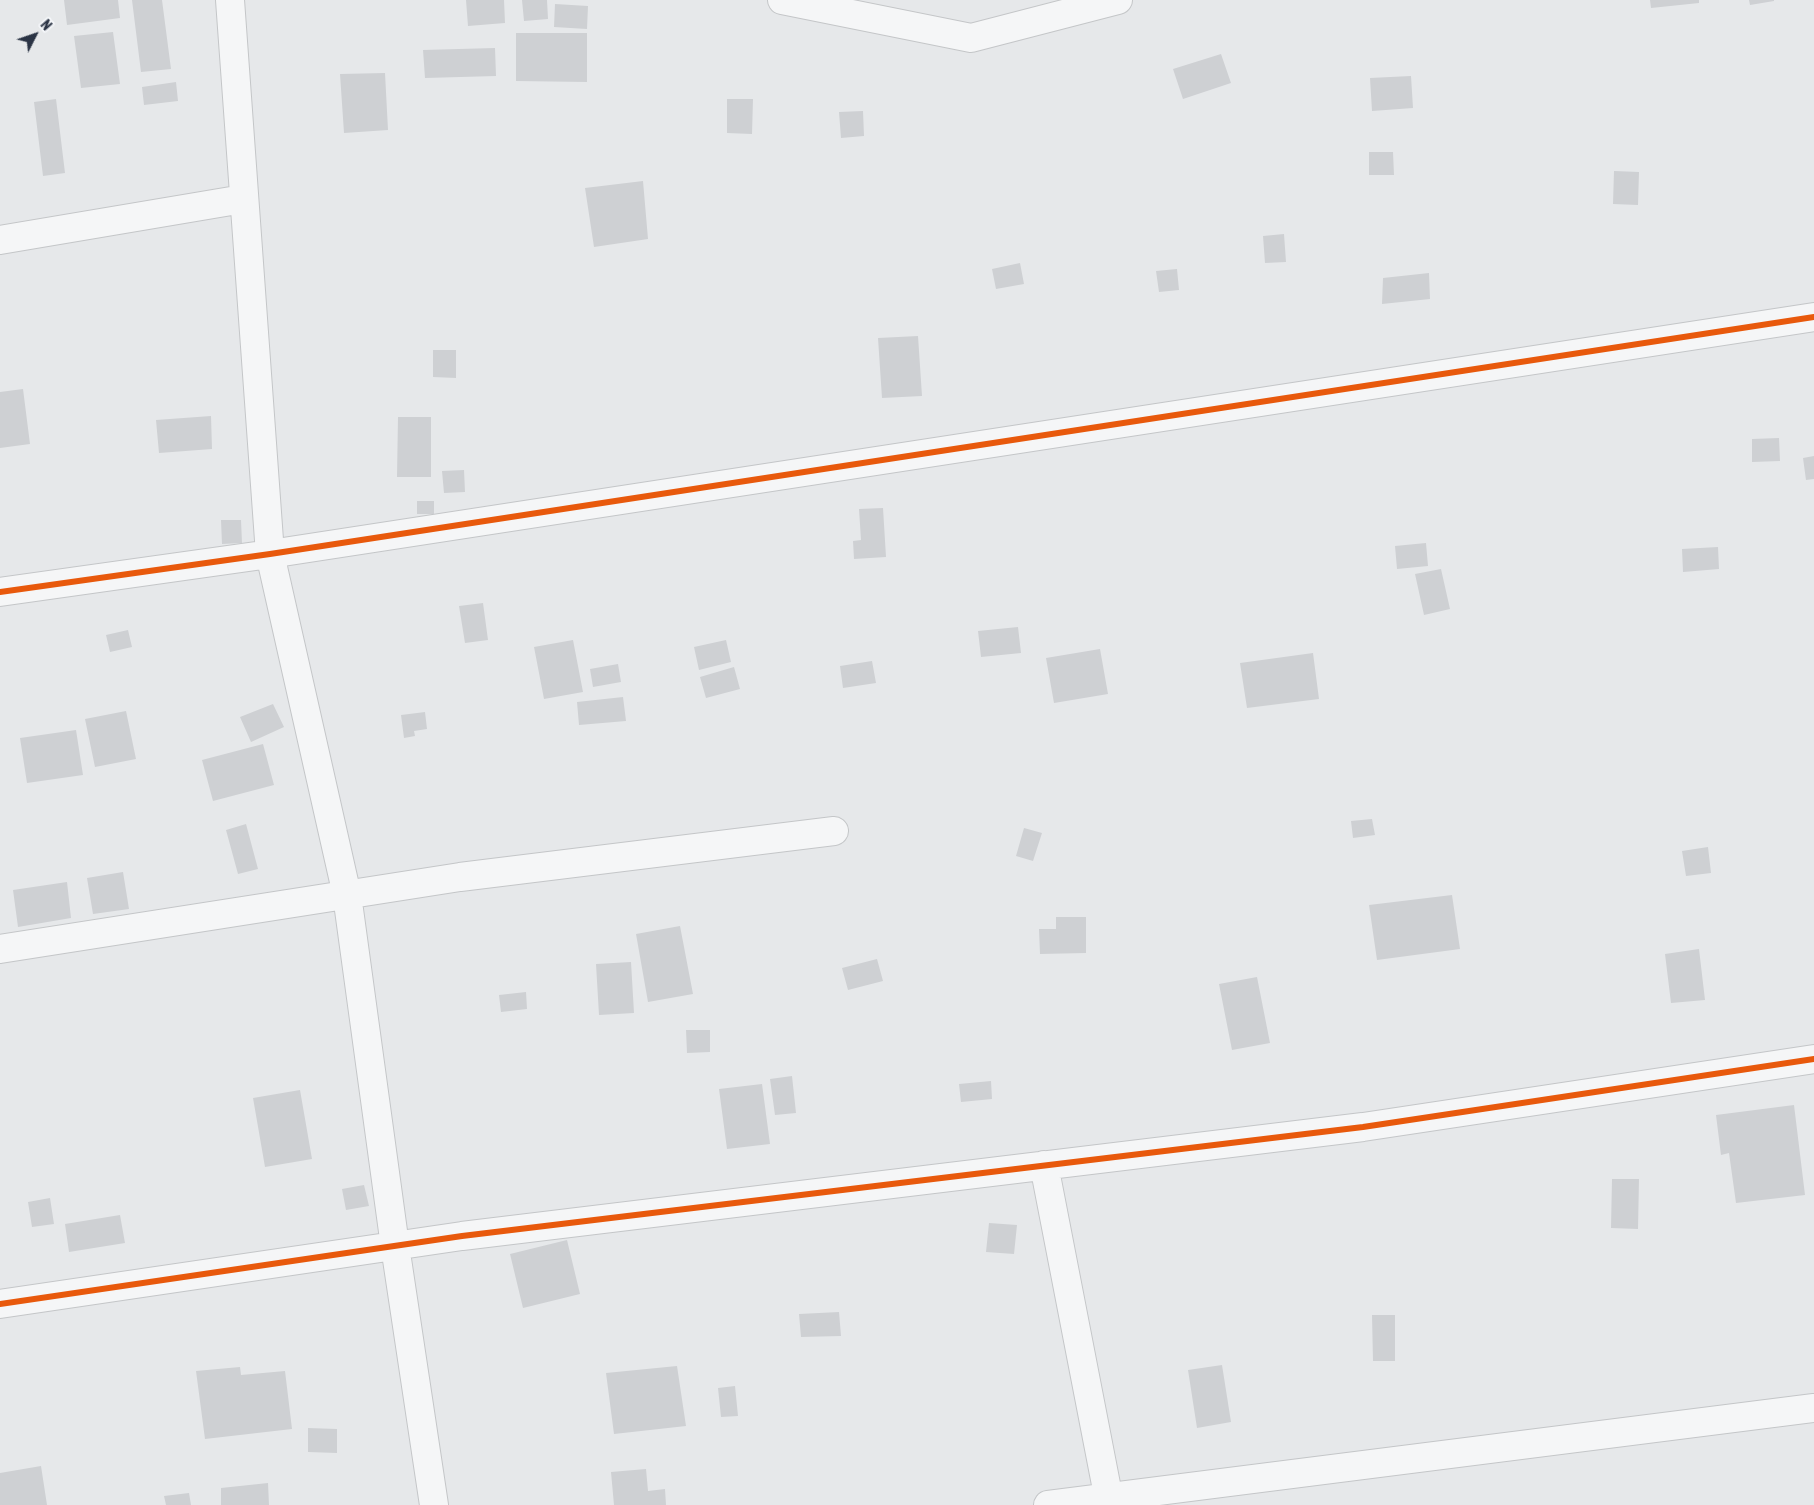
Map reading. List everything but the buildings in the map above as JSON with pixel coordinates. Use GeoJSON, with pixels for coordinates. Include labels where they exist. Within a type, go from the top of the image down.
{"type":"FeatureCollection","features":[{"type":"Feature","properties":{"kind":"street"},"geometry":{"type":"LineString","coordinates":[[230,0],[270,554],[347,895],[395,1246],[434,1505]]}},
{"type":"Feature","properties":{"kind":"street"},"geometry":{"type":"LineString","coordinates":[[782,0],[971,38],[1118,0]]}},
{"type":"Feature","properties":{"kind":"street"},"geometry":{"type":"LineString","coordinates":[[0,240],[243,199]]}},
{"type":"Feature","properties":{"kind":"street"},"geometry":{"type":"LineString","coordinates":[[0,592],[270,554],[1814,317]]}},
{"type":"Feature","properties":{"kind":"street"},"geometry":{"type":"LineString","coordinates":[[0,949],[460,877],[834,831]]}},
{"type":"Feature","properties":{"kind":"street"},"geometry":{"type":"LineString","coordinates":[[0,1304],[395,1246],[1363,1127],[1814,1059]]}},
{"type":"Feature","properties":{"kind":"street"},"geometry":{"type":"LineString","coordinates":[[1044,1165],[1110,1501]]}},
{"type":"Feature","properties":{"kind":"street"},"geometry":{"type":"LineString","coordinates":[[1048,1505],[1110,1501],[1814,1408]]}},
{"type":"Feature","properties":{"kind":"cycle path"},"geometry":{"type":"LineString","coordinates":[[0,592],[270,554],[1814,317]]}},
{"type":"Feature","properties":{"kind":"cycle path"},"geometry":{"type":"LineString","coordinates":[[0,1304],[462,1236],[1363,1127],[1814,1059]]}}]}
